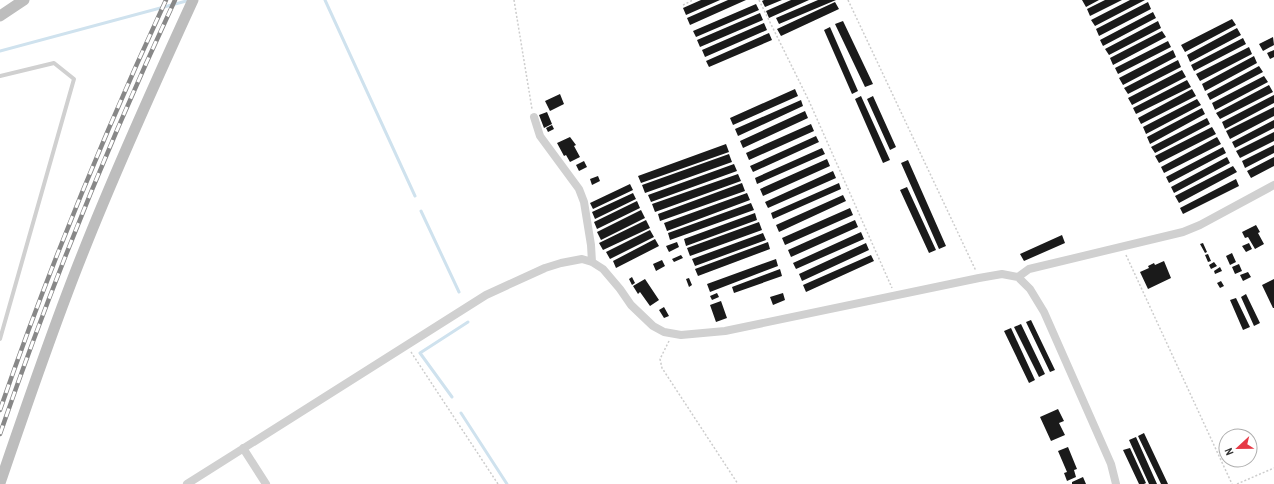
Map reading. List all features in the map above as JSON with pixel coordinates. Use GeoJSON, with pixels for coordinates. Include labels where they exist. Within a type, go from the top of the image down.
{"type":"FeatureCollection","features":[{"type":"Feature","properties":{"kind":"street"},"geometry":{"type":"LineString","coordinates":[[0,16],[24,0]]}},
{"type":"Feature","properties":{"kind":"street"},"geometry":{"type":"LineString","coordinates":[[0,483],[38,371],[82,255],[130,139],[193,0]]}},
{"type":"Feature","properties":{"kind":"street"},"geometry":{"type":"LineString","coordinates":[[534,117],[540,136],[579,189],[584,202],[592,244],[592,262]]}},
{"type":"Feature","properties":{"kind":"street"},"geometry":{"type":"LineString","coordinates":[[1018,277],[1029,269],[1182,232],[1200,225],[1274,185]]}},
{"type":"Feature","properties":{"kind":"street"},"geometry":{"type":"LineString","coordinates":[[187,484],[486,295],[545,268],[582,259],[592,262],[607,273],[631,305],[653,326],[664,332],[681,334],[725,331],[1002,274],[1018,277],[1030,289],[1044,312],[1111,464],[1116,484]]}},
{"type":"Feature","properties":{"kind":"street"},"geometry":{"type":"LineString","coordinates":[[243,448],[266,484]]}},
{"type":"Feature","properties":{"kind":"lane"},"geometry":{"type":"LineString","coordinates":[[0,76],[54,63],[74,79],[0,339]]}},
{"type":"Feature","properties":{"kind":"path"},"geometry":{"type":"LineString","coordinates":[[514,0],[534,117]]}},
{"type":"Feature","properties":{"kind":"path"},"geometry":{"type":"LineString","coordinates":[[682,5],[693,0]]}},
{"type":"Feature","properties":{"kind":"path"},"geometry":{"type":"LineString","coordinates":[[759,0],[809,101],[895,295]]}},
{"type":"Feature","properties":{"kind":"path"},"geometry":{"type":"LineString","coordinates":[[848,0],[979,278]]}},
{"type":"Feature","properties":{"kind":"path"},"geometry":{"type":"LineString","coordinates":[[1123,247],[1232,484]]}},
{"type":"Feature","properties":{"kind":"path"},"geometry":{"type":"LineString","coordinates":[[664,332],[670,338],[660,359],[662,368],[738,484]]}},
{"type":"Feature","properties":{"kind":"path"},"geometry":{"type":"LineString","coordinates":[[407,345],[498,484]]}},
{"type":"Feature","properties":{"kind":"path"},"geometry":{"type":"LineString","coordinates":[[1237,484],[1274,468]]}},
{"type":"Feature","properties":{"kind":"building"},"geometry":{"type":"Polygon","coordinates":[[[701,0],[720,0],[686,15],[683,8],[701,0]]]}},
{"type":"Feature","properties":{"kind":"building"},"geometry":{"type":"Polygon","coordinates":[[[728,0],[746,0],[690,25],[687,18],[728,0]]]}},
{"type":"Feature","properties":{"kind":"building"},"geometry":{"type":"Polygon","coordinates":[[[782,0],[765,7],[762,1],[782,0]]]}},
{"type":"Feature","properties":{"kind":"building"},"geometry":{"type":"Polygon","coordinates":[[[791,0],[809,0],[769,18],[766,11],[791,0]]]}},
{"type":"Feature","properties":{"kind":"building"},"geometry":{"type":"Polygon","coordinates":[[[818,0],[836,0],[779,24],[776,18],[818,0]]]}},
{"type":"Feature","properties":{"kind":"building"},"geometry":{"type":"Polygon","coordinates":[[[1082,0],[1099,0],[1086,7],[1082,0]]]}},
{"type":"Feature","properties":{"kind":"building"},"geometry":{"type":"Polygon","coordinates":[[[1105,0],[1122,0],[1090,16],[1087,9],[1105,0]]]}},
{"type":"Feature","properties":{"kind":"building"},"geometry":{"type":"Polygon","coordinates":[[[1130,0],[1145,0],[1095,26],[1091,20],[1130,0]]]}},
{"type":"Feature","properties":{"kind":"building"},"geometry":{"type":"Polygon","coordinates":[[[835,2],[839,9],[781,36],[777,29],[835,2]]]}},
{"type":"Feature","properties":{"kind":"building"},"geometry":{"type":"Polygon","coordinates":[[[1148,2],[1151,9],[1099,36],[1096,29],[1148,2]]]}},
{"type":"Feature","properties":{"kind":"building"},"geometry":{"type":"Polygon","coordinates":[[[756,4],[759,10],[696,37],[693,31],[756,4]]]}},
{"type":"Feature","properties":{"kind":"building"},"geometry":{"type":"Polygon","coordinates":[[[1153,12],[1156,18],[1103,46],[1100,40],[1153,12]]]}},
{"type":"Feature","properties":{"kind":"building"},"geometry":{"type":"Polygon","coordinates":[[[760,13],[763,20],[700,47],[697,40],[760,13]]]}},
{"type":"Feature","properties":{"kind":"building"},"geometry":{"type":"Polygon","coordinates":[[[1232,19],[1236,25],[1185,52],[1181,45],[1232,19]]]}},
{"type":"Feature","properties":{"kind":"building"},"geometry":{"type":"Polygon","coordinates":[[[843,21],[873,84],[865,87],[835,24],[843,21]]]}},
{"type":"Feature","properties":{"kind":"building"},"geometry":{"type":"Polygon","coordinates":[[[1158,21],[1161,28],[1109,55],[1105,49],[1158,21]]]}},
{"type":"Feature","properties":{"kind":"building"},"geometry":{"type":"Polygon","coordinates":[[[764,23],[767,30],[705,57],[702,50],[764,23]]]}},
{"type":"Feature","properties":{"kind":"building"},"geometry":{"type":"Polygon","coordinates":[[[830,27],[858,91],[852,94],[824,30],[830,27]]]}},
{"type":"Feature","properties":{"kind":"building"},"geometry":{"type":"Polygon","coordinates":[[[1237,28],[1241,35],[1190,62],[1187,55],[1237,28]]]}},
{"type":"Feature","properties":{"kind":"building"},"geometry":{"type":"Polygon","coordinates":[[[1162,31],[1166,37],[1113,65],[1110,58],[1162,31]]]}},
{"type":"Feature","properties":{"kind":"building"},"geometry":{"type":"Polygon","coordinates":[[[769,33],[772,40],[709,67],[706,61],[769,33]]]}},
{"type":"Feature","properties":{"kind":"building"},"geometry":{"type":"Polygon","coordinates":[[[1273,37],[1274,45],[1263,51],[1259,44],[1273,37]]]}},
{"type":"Feature","properties":{"kind":"building"},"geometry":{"type":"Polygon","coordinates":[[[1243,38],[1246,44],[1194,71],[1191,65],[1243,38]]]}},
{"type":"Feature","properties":{"kind":"building"},"geometry":{"type":"Polygon","coordinates":[[[1168,41],[1171,47],[1118,74],[1115,68],[1168,41]]]}},
{"type":"Feature","properties":{"kind":"building"},"geometry":{"type":"Polygon","coordinates":[[[1249,47],[1252,54],[1200,81],[1196,74],[1249,47]]]}},
{"type":"Feature","properties":{"kind":"building"},"geometry":{"type":"Polygon","coordinates":[[[1173,50],[1176,57],[1123,85],[1119,78],[1173,50]]]}},
{"type":"Feature","properties":{"kind":"building"},"geometry":{"type":"Polygon","coordinates":[[[1274,50],[1274,57],[1270,59],[1267,53],[1274,50]]]}},
{"type":"Feature","properties":{"kind":"building"},"geometry":{"type":"Polygon","coordinates":[[[1254,56],[1257,63],[1205,91],[1202,84],[1254,56]]]}},
{"type":"Feature","properties":{"kind":"building"},"geometry":{"type":"Polygon","coordinates":[[[1178,60],[1181,67],[1128,94],[1124,88],[1178,60]]]}},
{"type":"Feature","properties":{"kind":"building"},"geometry":{"type":"Polygon","coordinates":[[[1259,66],[1263,72],[1210,100],[1207,94],[1259,66]]]}},
{"type":"Feature","properties":{"kind":"building"},"geometry":{"type":"Polygon","coordinates":[[[1182,70],[1186,77],[1132,105],[1128,98],[1182,70]]]}},
{"type":"Feature","properties":{"kind":"building"},"geometry":{"type":"Polygon","coordinates":[[[1264,76],[1268,82],[1215,110],[1212,103],[1264,76]]]}},
{"type":"Feature","properties":{"kind":"building"},"geometry":{"type":"Polygon","coordinates":[[[1187,80],[1191,87],[1136,114],[1133,108],[1187,80]]]}},
{"type":"Feature","properties":{"kind":"building"},"geometry":{"type":"Polygon","coordinates":[[[1269,85],[1273,92],[1220,119],[1216,113],[1269,85]]]}},
{"type":"Feature","properties":{"kind":"building"},"geometry":{"type":"Polygon","coordinates":[[[795,89],[798,96],[733,125],[730,118],[795,89]]]}},
{"type":"Feature","properties":{"kind":"building"},"geometry":{"type":"Polygon","coordinates":[[[1192,89],[1196,96],[1141,124],[1138,118],[1192,89]]]}},
{"type":"Feature","properties":{"kind":"building"},"geometry":{"type":"Polygon","coordinates":[[[560,94],[564,104],[550,111],[545,101],[560,94]]]}},
{"type":"Feature","properties":{"kind":"building"},"geometry":{"type":"Polygon","coordinates":[[[1274,95],[1274,103],[1225,129],[1222,122],[1274,95]]]}},
{"type":"Feature","properties":{"kind":"building"},"geometry":{"type":"Polygon","coordinates":[[[861,96],[890,160],[883,163],[855,99],[861,96]]]}},
{"type":"Feature","properties":{"kind":"building"},"geometry":{"type":"Polygon","coordinates":[[[873,96],[896,147],[890,150],[867,99],[873,96]]]}},
{"type":"Feature","properties":{"kind":"building"},"geometry":{"type":"Polygon","coordinates":[[[1197,99],[1201,105],[1146,134],[1143,127],[1197,99]]]}},
{"type":"Feature","properties":{"kind":"building"},"geometry":{"type":"Polygon","coordinates":[[[801,100],[803,106],[738,136],[735,129],[801,100]]]}},
{"type":"Feature","properties":{"kind":"building"},"geometry":{"type":"Polygon","coordinates":[[[1274,107],[1274,116],[1230,139],[1226,131],[1274,107]]]}},
{"type":"Feature","properties":{"kind":"building"},"geometry":{"type":"Polygon","coordinates":[[[1202,108],[1205,114],[1150,144],[1147,137],[1202,108]]]}},
{"type":"Feature","properties":{"kind":"building"},"geometry":{"type":"Polygon","coordinates":[[[805,111],[808,118],[743,148],[740,141],[805,111]]]}},
{"type":"Feature","properties":{"kind":"building"},"geometry":{"type":"Polygon","coordinates":[[[547,112],[552,124],[544,128],[539,115],[547,112]]]}},
{"type":"Feature","properties":{"kind":"building"},"geometry":{"type":"Polygon","coordinates":[[[1207,118],[1210,124],[1155,153],[1151,147],[1207,118]]]}},
{"type":"Feature","properties":{"kind":"building"},"geometry":{"type":"Polygon","coordinates":[[[1274,120],[1274,128],[1235,148],[1232,142],[1274,120]]]}},
{"type":"Feature","properties":{"kind":"building"},"geometry":{"type":"Polygon","coordinates":[[[811,124],[814,131],[749,160],[746,153],[811,124]]]}},
{"type":"Feature","properties":{"kind":"building"},"geometry":{"type":"Polygon","coordinates":[[[552,125],[554,129],[548,132],[546,128],[552,125]]]}},
{"type":"Feature","properties":{"kind":"building"},"geometry":{"type":"Polygon","coordinates":[[[1212,127],[1216,134],[1159,163],[1155,156],[1212,127]]]}},
{"type":"Feature","properties":{"kind":"building"},"geometry":{"type":"Polygon","coordinates":[[[1274,132],[1274,141],[1240,158],[1236,151],[1274,132]]]}},
{"type":"Feature","properties":{"kind":"building"},"geometry":{"type":"Polygon","coordinates":[[[816,136],[819,142],[753,172],[750,166],[816,136]]]}},
{"type":"Feature","properties":{"kind":"building"},"geometry":{"type":"Polygon","coordinates":[[[570,137],[576,145],[574,146],[580,157],[570,162],[566,155],[564,156],[557,143],[570,137]]]}},
{"type":"Feature","properties":{"kind":"building"},"geometry":{"type":"Polygon","coordinates":[[[1217,137],[1221,144],[1164,173],[1161,167],[1217,137]]]}},
{"type":"Feature","properties":{"kind":"building"},"geometry":{"type":"Polygon","coordinates":[[[726,144],[729,152],[641,183],[638,176],[726,144]]]}},
{"type":"Feature","properties":{"kind":"building"},"geometry":{"type":"Polygon","coordinates":[[[1274,145],[1274,153],[1245,168],[1242,161],[1274,145]]]}},
{"type":"Feature","properties":{"kind":"building"},"geometry":{"type":"Polygon","coordinates":[[[1223,147],[1226,153],[1169,183],[1166,177],[1223,147]]]}},
{"type":"Feature","properties":{"kind":"building"},"geometry":{"type":"Polygon","coordinates":[[[822,148],[825,154],[757,184],[755,178],[822,148]]]}},
{"type":"Feature","properties":{"kind":"building"},"geometry":{"type":"Polygon","coordinates":[[[729,154],[732,162],[645,193],[642,185],[729,154]]]}},
{"type":"Feature","properties":{"kind":"building"},"geometry":{"type":"Polygon","coordinates":[[[1227,157],[1230,163],[1174,193],[1171,187],[1227,157]]]}},
{"type":"Feature","properties":{"kind":"building"},"geometry":{"type":"Polygon","coordinates":[[[1274,157],[1274,166],[1251,178],[1247,171],[1274,157]]]}},
{"type":"Feature","properties":{"kind":"building"},"geometry":{"type":"Polygon","coordinates":[[[827,159],[830,166],[763,196],[760,189],[827,159]]]}},
{"type":"Feature","properties":{"kind":"building"},"geometry":{"type":"Polygon","coordinates":[[[908,160],[946,246],[939,249],[901,163],[908,160]]]}},
{"type":"Feature","properties":{"kind":"building"},"geometry":{"type":"Polygon","coordinates":[[[584,161],[587,167],[579,171],[576,165],[584,161]]]}},
{"type":"Feature","properties":{"kind":"building"},"geometry":{"type":"Polygon","coordinates":[[[734,164],[737,171],[651,202],[648,195],[734,164]]]}},
{"type":"Feature","properties":{"kind":"building"},"geometry":{"type":"Polygon","coordinates":[[[1233,166],[1237,172],[1179,203],[1175,196],[1233,166]]]}},
{"type":"Feature","properties":{"kind":"building"},"geometry":{"type":"Polygon","coordinates":[[[833,171],[836,178],[768,208],[765,202],[833,171]]]}},
{"type":"Feature","properties":{"kind":"building"},"geometry":{"type":"Polygon","coordinates":[[[738,174],[741,181],[655,212],[652,204],[738,174]]]}},
{"type":"Feature","properties":{"kind":"building"},"geometry":{"type":"Polygon","coordinates":[[[598,176],[600,181],[592,185],[590,179],[598,176]]]}},
{"type":"Feature","properties":{"kind":"building"},"geometry":{"type":"Polygon","coordinates":[[[1236,179],[1239,186],[1183,214],[1180,208],[1236,179]]]}},
{"type":"Feature","properties":{"kind":"building"},"geometry":{"type":"Polygon","coordinates":[[[742,183],[745,191],[660,221],[658,214],[742,183]]]}},
{"type":"Feature","properties":{"kind":"building"},"geometry":{"type":"Polygon","coordinates":[[[839,183],[841,189],[773,219],[771,213],[839,183]]]}},
{"type":"Feature","properties":{"kind":"building"},"geometry":{"type":"Polygon","coordinates":[[[630,184],[633,190],[593,209],[590,203],[630,184]]]}},
{"type":"Feature","properties":{"kind":"building"},"geometry":{"type":"Polygon","coordinates":[[[907,187],[936,250],[929,253],[900,190],[907,187]]]}},
{"type":"Feature","properties":{"kind":"building"},"geometry":{"type":"Polygon","coordinates":[[[633,193],[636,199],[595,219],[592,212],[633,193]]]}},
{"type":"Feature","properties":{"kind":"building"},"geometry":{"type":"Polygon","coordinates":[[[747,193],[750,200],[667,231],[664,223],[747,193]]]}},
{"type":"Feature","properties":{"kind":"building"},"geometry":{"type":"Polygon","coordinates":[[[843,195],[846,201],[779,232],[776,225],[843,195]]]}},
{"type":"Feature","properties":{"kind":"building"},"geometry":{"type":"Polygon","coordinates":[[[637,201],[640,208],[597,229],[594,222],[637,201]]]}},
{"type":"Feature","properties":{"kind":"building"},"geometry":{"type":"Polygon","coordinates":[[[751,203],[754,210],[670,240],[668,233],[751,203]]]}},
{"type":"Feature","properties":{"kind":"building"},"geometry":{"type":"Polygon","coordinates":[[[850,208],[853,215],[785,245],[782,238],[850,208]]]}},
{"type":"Feature","properties":{"kind":"building"},"geometry":{"type":"Polygon","coordinates":[[[641,210],[645,218],[601,240],[597,232],[641,210]]]}},
{"type":"Feature","properties":{"kind":"building"},"geometry":{"type":"Polygon","coordinates":[[[755,213],[757,220],[686,246],[684,239],[755,213]]]}},
{"type":"Feature","properties":{"kind":"building"},"geometry":{"type":"Polygon","coordinates":[[[646,220],[650,228],[603,250],[599,243],[646,220]]]}},
{"type":"Feature","properties":{"kind":"building"},"geometry":{"type":"Polygon","coordinates":[[[855,220],[858,227],[791,257],[788,250],[855,220]]]}},
{"type":"Feature","properties":{"kind":"building"},"geometry":{"type":"Polygon","coordinates":[[[759,222],[762,230],[690,256],[687,248],[759,222]]]}},
{"type":"Feature","properties":{"kind":"building"},"geometry":{"type":"Polygon","coordinates":[[[1256,225],[1260,232],[1258,233],[1264,244],[1255,249],[1248,237],[1245,238],[1242,232],[1256,225]]]}},
{"type":"Feature","properties":{"kind":"building"},"geometry":{"type":"Polygon","coordinates":[[[650,230],[654,237],[610,259],[606,252],[650,230]]]}},
{"type":"Feature","properties":{"kind":"building"},"geometry":{"type":"Polygon","coordinates":[[[861,232],[864,239],[796,269],[793,263],[861,232]]]}},
{"type":"Feature","properties":{"kind":"building"},"geometry":{"type":"Polygon","coordinates":[[[763,233],[766,240],[695,266],[692,259],[763,233]]]}},
{"type":"Feature","properties":{"kind":"building"},"geometry":{"type":"Polygon","coordinates":[[[1062,235],[1065,243],[1024,261],[1020,254],[1062,235]]]}},
{"type":"Feature","properties":{"kind":"building"},"geometry":{"type":"Polygon","coordinates":[[[655,239],[659,246],[616,268],[613,261],[655,239]]]}},
{"type":"Feature","properties":{"kind":"building"},"geometry":{"type":"Polygon","coordinates":[[[677,242],[679,247],[669,252],[666,246],[677,242]]]}},
{"type":"Feature","properties":{"kind":"building"},"geometry":{"type":"Polygon","coordinates":[[[768,242],[770,249],[698,276],[695,269],[768,242]]]}},
{"type":"Feature","properties":{"kind":"building"},"geometry":{"type":"Polygon","coordinates":[[[866,243],[869,250],[802,281],[799,274],[866,243]]]}},
{"type":"Feature","properties":{"kind":"building"},"geometry":{"type":"Polygon","coordinates":[[[1203,243],[1207,252],[1205,253],[1200,244],[1203,243]]]}},
{"type":"Feature","properties":{"kind":"building"},"geometry":{"type":"Polygon","coordinates":[[[1249,243],[1252,249],[1246,252],[1242,246],[1249,243]]]}},
{"type":"Feature","properties":{"kind":"building"},"geometry":{"type":"Polygon","coordinates":[[[1232,253],[1236,262],[1230,265],[1226,256],[1232,253]]]}},
{"type":"Feature","properties":{"kind":"building"},"geometry":{"type":"Polygon","coordinates":[[[1208,254],[1211,261],[1208,262],[1205,255],[1208,254]]]}},
{"type":"Feature","properties":{"kind":"building"},"geometry":{"type":"Polygon","coordinates":[[[681,255],[683,258],[674,262],[672,259],[681,255]]]}},
{"type":"Feature","properties":{"kind":"building"},"geometry":{"type":"Polygon","coordinates":[[[871,255],[874,261],[806,292],[803,285],[871,255]]]}},
{"type":"Feature","properties":{"kind":"building"},"geometry":{"type":"Polygon","coordinates":[[[776,259],[778,266],[710,292],[707,284],[776,259]]]}},
{"type":"Feature","properties":{"kind":"building"},"geometry":{"type":"Polygon","coordinates":[[[662,260],[665,266],[656,271],[653,264],[662,260]]]}},
{"type":"Feature","properties":{"kind":"building"},"geometry":{"type":"Polygon","coordinates":[[[1164,261],[1171,278],[1148,289],[1140,272],[1149,268],[1148,266],[1154,263],[1155,265],[1164,261]]]}},
{"type":"Feature","properties":{"kind":"building"},"geometry":{"type":"Polygon","coordinates":[[[1214,262],[1217,266],[1211,269],[1209,265],[1214,262]]]}},
{"type":"Feature","properties":{"kind":"building"},"geometry":{"type":"Polygon","coordinates":[[[1239,264],[1242,271],[1235,274],[1232,267],[1239,264]]]}},
{"type":"Feature","properties":{"kind":"building"},"geometry":{"type":"Polygon","coordinates":[[[1220,267],[1222,271],[1215,274],[1214,271],[1220,267]]]}},
{"type":"Feature","properties":{"kind":"building"},"geometry":{"type":"Polygon","coordinates":[[[780,269],[782,276],[734,293],[732,287],[780,269]]]}},
{"type":"Feature","properties":{"kind":"building"},"geometry":{"type":"Polygon","coordinates":[[[1248,272],[1251,277],[1243,281],[1240,275],[1248,272]]]}},
{"type":"Feature","properties":{"kind":"building"},"geometry":{"type":"Polygon","coordinates":[[[632,277],[635,283],[632,285],[629,279],[632,277]]]}},
{"type":"Feature","properties":{"kind":"building"},"geometry":{"type":"Polygon","coordinates":[[[689,278],[692,285],[689,287],[686,279],[689,278]]]}},
{"type":"Feature","properties":{"kind":"building"},"geometry":{"type":"Polygon","coordinates":[[[645,279],[659,300],[650,306],[640,292],[638,294],[633,286],[645,279]]]}},
{"type":"Feature","properties":{"kind":"building"},"geometry":{"type":"Polygon","coordinates":[[[1274,279],[1274,308],[1273,308],[1262,285],[1274,279]]]}},
{"type":"Feature","properties":{"kind":"building"},"geometry":{"type":"Polygon","coordinates":[[[1221,281],[1224,286],[1220,288],[1217,283],[1221,281]]]}},
{"type":"Feature","properties":{"kind":"building"},"geometry":{"type":"Polygon","coordinates":[[[717,293],[719,297],[712,300],[710,296],[717,293]]]}},
{"type":"Feature","properties":{"kind":"building"},"geometry":{"type":"Polygon","coordinates":[[[783,293],[785,300],[773,305],[770,297],[783,293]]]}},
{"type":"Feature","properties":{"kind":"building"},"geometry":{"type":"Polygon","coordinates":[[[1246,294],[1260,323],[1254,326],[1241,297],[1246,294]]]}},
{"type":"Feature","properties":{"kind":"building"},"geometry":{"type":"Polygon","coordinates":[[[1236,298],[1250,327],[1243,330],[1230,300],[1236,298]]]}},
{"type":"Feature","properties":{"kind":"building"},"geometry":{"type":"Polygon","coordinates":[[[721,301],[727,318],[716,322],[710,305],[721,301]]]}},
{"type":"Feature","properties":{"kind":"building"},"geometry":{"type":"Polygon","coordinates":[[[664,307],[669,316],[664,318],[659,310],[664,307]]]}},
{"type":"Feature","properties":{"kind":"building"},"geometry":{"type":"Polygon","coordinates":[[[1031,320],[1055,370],[1050,372],[1026,322],[1031,320]]]}},
{"type":"Feature","properties":{"kind":"building"},"geometry":{"type":"Polygon","coordinates":[[[1021,324],[1045,374],[1039,377],[1014,327],[1021,324]]]}},
{"type":"Feature","properties":{"kind":"building"},"geometry":{"type":"Polygon","coordinates":[[[1011,328],[1035,380],[1029,383],[1004,331],[1011,328]]]}},
{"type":"Feature","properties":{"kind":"building"},"geometry":{"type":"Polygon","coordinates":[[[1058,409],[1064,421],[1059,423],[1065,435],[1051,441],[1040,417],[1058,409]]]}},
{"type":"Feature","properties":{"kind":"building"},"geometry":{"type":"Polygon","coordinates":[[[1144,433],[1168,484],[1161,484],[1138,436],[1144,433]]]}},
{"type":"Feature","properties":{"kind":"building"},"geometry":{"type":"Polygon","coordinates":[[[1136,437],[1157,484],[1149,484],[1129,440],[1136,437]]]}},
{"type":"Feature","properties":{"kind":"building"},"geometry":{"type":"Polygon","coordinates":[[[1068,447],[1077,469],[1074,470],[1076,477],[1067,481],[1064,473],[1067,472],[1058,451],[1068,447]]]}},
{"type":"Feature","properties":{"kind":"building"},"geometry":{"type":"Polygon","coordinates":[[[1130,448],[1146,483],[1144,484],[1139,484],[1123,450],[1130,448]]]}},
{"type":"Feature","properties":{"kind":"building"},"geometry":{"type":"Polygon","coordinates":[[[1083,477],[1086,484],[1072,484],[1072,482],[1083,477]]]}},
{"type":"Feature","properties":{"kind":"waterway"},"geometry":{"type":"LineString","coordinates":[[0,51],[190,0]]}},
{"type":"Feature","properties":{"kind":"waterway"},"geometry":{"type":"LineString","coordinates":[[325,0],[415,196]]}},
{"type":"Feature","properties":{"kind":"waterway"},"geometry":{"type":"LineString","coordinates":[[421,211],[459,292]]}},
{"type":"Feature","properties":{"kind":"waterway"},"geometry":{"type":"LineString","coordinates":[[452,397],[420,353],[468,322]]}},
{"type":"Feature","properties":{"kind":"waterway"},"geometry":{"type":"LineString","coordinates":[[461,413],[507,484]]}},
{"type":"Feature","properties":{"kind":"railway"},"geometry":{"type":"LineString","coordinates":[[0,410],[37,306],[78,203],[143,50],[166,0]]}},
{"type":"Feature","properties":{"kind":"railway"},"geometry":{"type":"LineString","coordinates":[[0,434],[60,269],[127,107],[175,0]]}}]}
